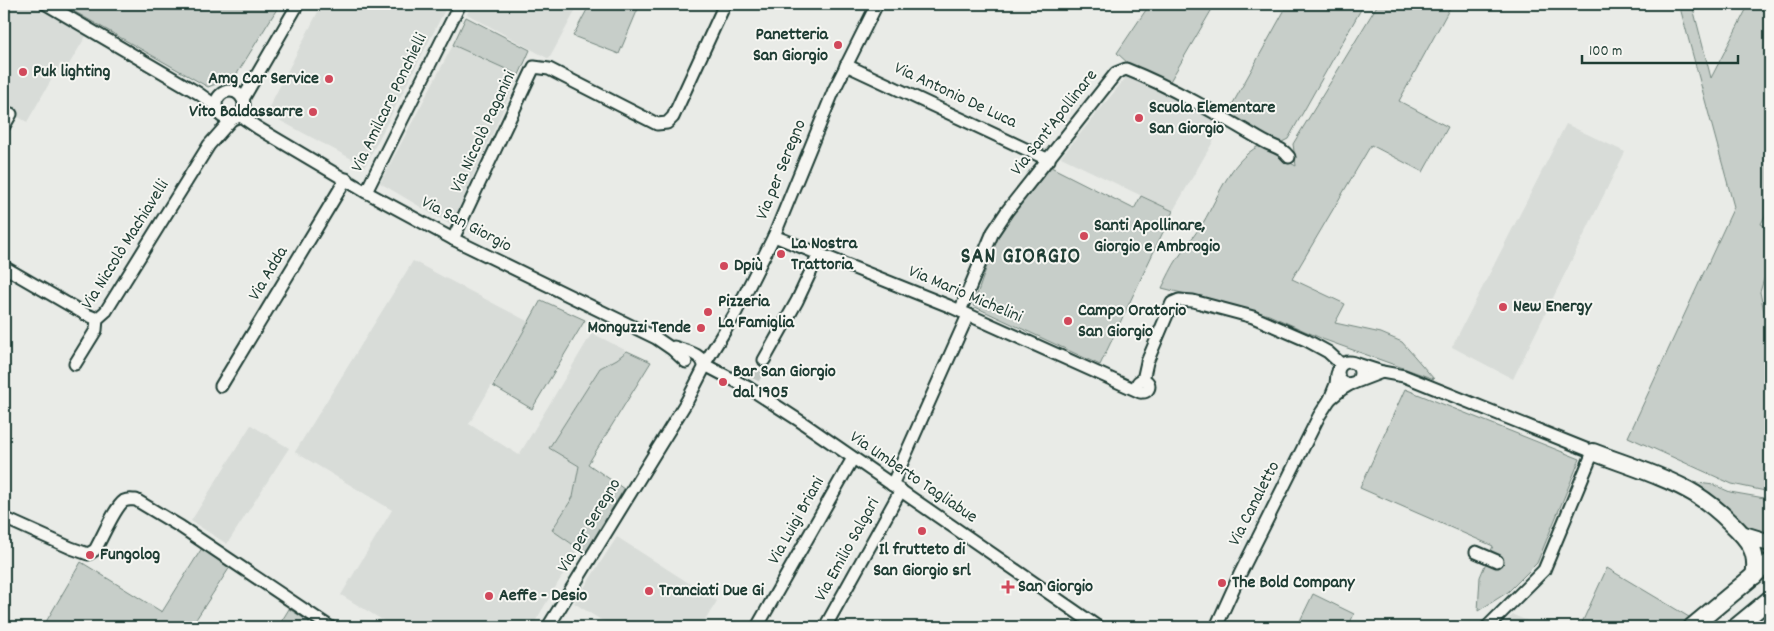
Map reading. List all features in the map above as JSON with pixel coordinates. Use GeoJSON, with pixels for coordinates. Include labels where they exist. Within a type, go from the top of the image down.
{"type":"FeatureCollection","features":[{"type":"Feature","properties":{"kind":"highway"},"geometry":{"type":"LineString","coordinates":[[1592,452],[1674,483],[1695,494],[1718,510],[1744,535],[1752,549],[1756,563],[1754,576]]}},
{"type":"Feature","properties":{"kind":"highway"},"geometry":{"type":"LineString","coordinates":[[1744,535],[1770,543]]}},
{"type":"Feature","properties":{"kind":"highway"},"geometry":{"type":"LineString","coordinates":[[1692,627],[1770,562]]}},
{"type":"Feature","properties":{"kind":"highway"},"geometry":{"type":"LineString","coordinates":[[1736,627],[1770,599]]}},
{"type":"Feature","properties":{"kind":"street","name":"Via San Giorgio"},"geometry":{"type":"LineString","coordinates":[[46,4],[218,105],[227,119],[240,110]]}},
{"type":"Feature","properties":{"kind":"street","name":"Via Niccolò Machiavelli"},"geometry":{"type":"LineString","coordinates":[[75,364],[96,330],[97,319],[106,311],[209,145],[240,110],[257,73],[298,4]]}},
{"type":"Feature","properties":{"kind":"street","name":"Via Amilcare Ponchielli"},"geometry":{"type":"LineString","coordinates":[[366,192],[460,4]]}},
{"type":"Feature","properties":{"kind":"street","name":"Via Niccolò Paganini"},"geometry":{"type":"LineString","coordinates":[[453,239],[534,67],[541,66],[549,69],[657,124],[667,123],[673,116],[724,4]]}},
{"type":"Feature","properties":{"kind":"street","name":"Via per Seregno"},"geometry":{"type":"LineString","coordinates":[[548,627],[692,391],[698,364],[715,346],[735,314],[774,236],[815,134],[846,64],[876,4]]}},
{"type":"Feature","properties":{"kind":"street","name":"Via Antonio De Luca"},"geometry":{"type":"LineString","coordinates":[[846,64],[1049,160]]}},
{"type":"Feature","properties":{"kind":"street","name":"Via Sant'Apollinare"},"geometry":{"type":"LineString","coordinates":[[964,313],[993,232],[1007,211],[1116,73],[1126,69],[1214,112],[1273,146],[1282,149],[1289,157]]}},
{"type":"Feature","properties":{"kind":"street"},"geometry":{"type":"LineString","coordinates":[[218,105],[228,91],[233,92],[257,73]]}},
{"type":"Feature","properties":{"kind":"street","name":"Via San Giorgio"},"geometry":{"type":"LineString","coordinates":[[233,92],[239,94],[240,110],[258,128],[366,192],[453,239],[663,342],[698,364]]}},
{"type":"Feature","properties":{"kind":"street","name":"Via Niccolò Machiavelli"},"geometry":{"type":"LineString","coordinates":[[209,145],[218,105]]}},
{"type":"Feature","properties":{"kind":"street"},"geometry":{"type":"LineString","coordinates":[[4,126],[11,114]]}},
{"type":"Feature","properties":{"kind":"street","name":"Via Adda"},"geometry":{"type":"LineString","coordinates":[[221,386],[346,179]]}},
{"type":"Feature","properties":{"kind":"street","name":"Via Mario Michelini"},"geometry":{"type":"LineString","coordinates":[[774,236],[964,313],[1144,393],[1149,389],[1148,383],[1143,380],[1147,362],[1172,303],[1180,300],[1193,301],[1271,324],[1328,352],[1339,369]]}},
{"type":"Feature","properties":{"kind":"street"},"geometry":{"type":"LineString","coordinates":[[764,360],[797,301],[819,254]]}},
{"type":"Feature","properties":{"kind":"street"},"geometry":{"type":"LineString","coordinates":[[4,267],[97,319]]}},
{"type":"Feature","properties":{"kind":"street","name":"Via Emilio Salgari"},"geometry":{"type":"LineString","coordinates":[[825,627],[897,488],[964,313]]}},
{"type":"Feature","properties":{"kind":"street"},"geometry":{"type":"LineString","coordinates":[[1354,363],[1360,372],[1354,382],[1349,384],[1341,381],[1339,369],[1347,361],[1354,363],[1382,372],[1404,376],[1592,452],[1544,570],[1486,627]]}},
{"type":"Feature","properties":{"kind":"street","name":"Via Umberto Tagliabue"},"geometry":{"type":"LineString","coordinates":[[698,364],[751,384],[853,458],[1098,627]]}},
{"type":"Feature","properties":{"kind":"street","name":"Via Canaletto"},"geometry":{"type":"LineString","coordinates":[[1216,627],[1240,574],[1319,416],[1330,399],[1339,369]]}},
{"type":"Feature","properties":{"kind":"street","name":"Via Canaletto"},"geometry":{"type":"LineString","coordinates":[[1330,399],[1354,382],[1382,372]]}},
{"type":"Feature","properties":{"kind":"street","name":"Via Luigi Briani"},"geometry":{"type":"LineString","coordinates":[[757,627],[853,458]]}},
{"type":"Feature","properties":{"kind":"street"},"geometry":{"type":"LineString","coordinates":[[4,518],[88,554],[95,550],[123,502],[129,499],[136,500],[181,527],[330,627]]}},
{"type":"Feature","properties":{"kind":"street"},"geometry":{"type":"LineString","coordinates":[[1476,552],[1497,562]]}},
{"type":"Feature","properties":{"kind":"shaded area"},"geometry":{"type":"Polygon","coordinates":[[[4,4],[30,4],[86,36],[68,66],[61,63],[27,122],[4,109],[4,4]]]}},
{"type":"Feature","properties":{"kind":"shaded area"},"geometry":{"type":"Polygon","coordinates":[[[61,4],[280,4],[235,77],[208,87],[61,4]]]}},
{"type":"Feature","properties":{"kind":"shaded area"},"geometry":{"type":"Polygon","coordinates":[[[322,4],[448,4],[365,166],[266,113],[322,4]]]}},
{"type":"Feature","properties":{"kind":"shaded area"},"geometry":{"type":"Polygon","coordinates":[[[473,4],[579,4],[549,59],[467,14],[473,4]]]}},
{"type":"Feature","properties":{"kind":"shaded area"},"geometry":{"type":"Polygon","coordinates":[[[590,4],[640,4],[619,54],[573,36],[590,4]]]}},
{"type":"Feature","properties":{"kind":"shaded area"},"geometry":{"type":"Polygon","coordinates":[[[1150,4],[1215,4],[1169,83],[1130,65],[1117,53],[1150,4]]]}},
{"type":"Feature","properties":{"kind":"shaded area"},"geometry":{"type":"Polygon","coordinates":[[[1288,4],[1364,4],[1288,139],[1278,144],[1227,114],[1288,4]]]}},
{"type":"Feature","properties":{"kind":"shaded area"},"geometry":{"type":"Polygon","coordinates":[[[1378,4],[1452,4],[1399,101],[1448,127],[1423,172],[1371,145],[1292,279],[1345,304],[1335,323],[1381,333],[1402,342],[1434,379],[1325,340],[1269,315],[1162,288],[1176,261],[1203,223],[1228,177],[1243,157],[1265,143],[1283,159],[1296,166],[1293,144],[1378,4]]]}},
{"type":"Feature","properties":{"kind":"shaded area"},"geometry":{"type":"Polygon","coordinates":[[[1679,4],[1692,4],[1711,78],[1749,4],[1770,4],[1770,206],[1761,224],[1770,229],[1770,260],[1760,292],[1770,341],[1770,492],[1732,484],[1628,437],[1734,207],[1679,4]]]}},
{"type":"Feature","properties":{"kind":"shaded area"},"geometry":{"type":"Polygon","coordinates":[[[466,17],[530,50],[519,75],[453,45],[466,17]]]}},
{"type":"Feature","properties":{"kind":"shaded area"},"geometry":{"type":"Polygon","coordinates":[[[453,45],[519,75],[451,225],[380,183],[453,45]]]}},
{"type":"Feature","properties":{"kind":"shaded area"},"geometry":{"type":"Polygon","coordinates":[[[1128,75],[1225,121],[1173,211],[1061,157],[1128,75]]]}},
{"type":"Feature","properties":{"kind":"shaded area"},"geometry":{"type":"Polygon","coordinates":[[[1566,124],[1625,152],[1513,379],[1452,347],[1566,124]]]}},
{"type":"Feature","properties":{"kind":"shaded area"},"geometry":{"type":"Polygon","coordinates":[[[1051,167],[1134,209],[1141,196],[1173,211],[1100,365],[973,306],[998,235],[1051,167]]]}},
{"type":"Feature","properties":{"kind":"shaded area"},"geometry":{"type":"Polygon","coordinates":[[[413,261],[529,322],[469,424],[519,455],[592,333],[627,351],[600,368],[549,448],[579,466],[573,497],[552,529],[578,549],[532,627],[394,627],[341,595],[392,510],[295,452],[413,261]]]}},
{"type":"Feature","properties":{"kind":"shaded area"},"geometry":{"type":"Polygon","coordinates":[[[541,300],[585,320],[532,409],[493,386],[541,300]]]}},
{"type":"Feature","properties":{"kind":"shaded area"},"geometry":{"type":"Polygon","coordinates":[[[627,351],[651,362],[588,464],[624,489],[585,553],[552,530],[573,497],[579,466],[549,448],[600,368],[627,351]]]}},
{"type":"Feature","properties":{"kind":"shaded area"},"geometry":{"type":"Polygon","coordinates":[[[1405,389],[1580,459],[1537,563],[1508,592],[1478,611],[1480,577],[1493,546],[1360,488],[1405,389]]]}},
{"type":"Feature","properties":{"kind":"shaded area"},"geometry":{"type":"Polygon","coordinates":[[[251,425],[289,448],[227,544],[191,521],[251,425]]]}},
{"type":"Feature","properties":{"kind":"shaded area"},"geometry":{"type":"Polygon","coordinates":[[[1690,482],[1714,485],[1730,492],[1770,499],[1770,533],[1747,527],[1690,482]]]}},
{"type":"Feature","properties":{"kind":"shaded area","name":"Tranciati Due Gi"},"geometry":{"type":"Polygon","coordinates":[[[617,537],[717,601],[701,627],[612,627],[574,603],[617,537]]]}},
{"type":"Feature","properties":{"kind":"shaded area"},"geometry":{"type":"Polygon","coordinates":[[[202,548],[230,567],[191,627],[43,627],[81,562],[162,612],[202,548]]]}},
{"type":"Feature","properties":{"kind":"shaded area"},"geometry":{"type":"Polygon","coordinates":[[[1607,568],[1689,617],[1679,627],[1580,627],[1607,568]]]}},
{"type":"Feature","properties":{"kind":"shaded area"},"geometry":{"type":"Polygon","coordinates":[[[1313,594],[1354,614],[1348,627],[1297,627],[1313,594]]]}},
{"type":"Feature","properties":{"kind":"shaded area"},"geometry":{"type":"Polygon","coordinates":[[[289,609],[318,627],[278,627],[289,609]]]}},
{"type":"Feature","properties":{"kind":"shaded area"},"geometry":{"type":"Polygon","coordinates":[[[1513,615],[1528,621],[1525,627],[1499,627],[1513,615]]]}},
{"type":"Feature","properties":{"kind":"tunnel"},"geometry":{"type":"LineString","coordinates":[[754,379],[764,360]]}},
{"type":"Feature","properties":{"kind":"place","name":"Panetteria San Giorgio"},"geometry":{"type":"Point","coordinates":[838,45]}},
{"type":"Feature","properties":{"kind":"place","name":"Puk lighting"},"geometry":{"type":"Point","coordinates":[23,72]}},
{"type":"Feature","properties":{"kind":"place","name":"Amg Car Service"},"geometry":{"type":"Point","coordinates":[329,79]}},
{"type":"Feature","properties":{"kind":"place","name":"Vito Baldassarre"},"geometry":{"type":"Point","coordinates":[313,112]}},
{"type":"Feature","properties":{"kind":"place","name":"Scuola Elementare San Giorgio"},"geometry":{"type":"Point","coordinates":[1139,118]}},
{"type":"Feature","properties":{"kind":"place","name":"Santi Apollinare, Giorgio e Ambrogio"},"geometry":{"type":"Point","coordinates":[1084,236]}},
{"type":"Feature","properties":{"kind":"place","name":"La Nostra Trattoria"},"geometry":{"type":"Point","coordinates":[781,254]}},
{"type":"Feature","properties":{"kind":"place","name":"Dpiù"},"geometry":{"type":"Point","coordinates":[724,266]}},
{"type":"Feature","properties":{"kind":"place","name":"New Energy"},"geometry":{"type":"Point","coordinates":[1503,307]}},
{"type":"Feature","properties":{"kind":"place","name":"Pizzeria La Famiglia"},"geometry":{"type":"Point","coordinates":[708,312]}},
{"type":"Feature","properties":{"kind":"place","name":"Campo Oratorio San Giorgio"},"geometry":{"type":"Point","coordinates":[1068,321]}},
{"type":"Feature","properties":{"kind":"place","name":"Monguzzi Tende"},"geometry":{"type":"Point","coordinates":[701,328]}},
{"type":"Feature","properties":{"kind":"place","name":"Bar San Giorgio dal 1905"},"geometry":{"type":"Point","coordinates":[723,382]}},
{"type":"Feature","properties":{"kind":"place","name":"Il frutteto di San Giorgio srl"},"geometry":{"type":"Point","coordinates":[922,531]}},
{"type":"Feature","properties":{"kind":"place","name":"Fungolog"},"geometry":{"type":"Point","coordinates":[90,555]}},
{"type":"Feature","properties":{"kind":"place","name":"The Bold Company"},"geometry":{"type":"Point","coordinates":[1222,583]}},
{"type":"Feature","properties":{"kind":"place","name":"San Giorgio"},"geometry":{"type":"Point","coordinates":[1008,587]}},
{"type":"Feature","properties":{"kind":"place","name":"Tranciati Due Gi"},"geometry":{"type":"Point","coordinates":[649,591]}},
{"type":"Feature","properties":{"kind":"place","name":"Aeffe - Desio"},"geometry":{"type":"Point","coordinates":[489,596]}},
{"type":"Feature","properties":{"kind":"district","name":"SAN GIORGIO"},"geometry":{"type":"Point","coordinates":[1021,257]}}]}
